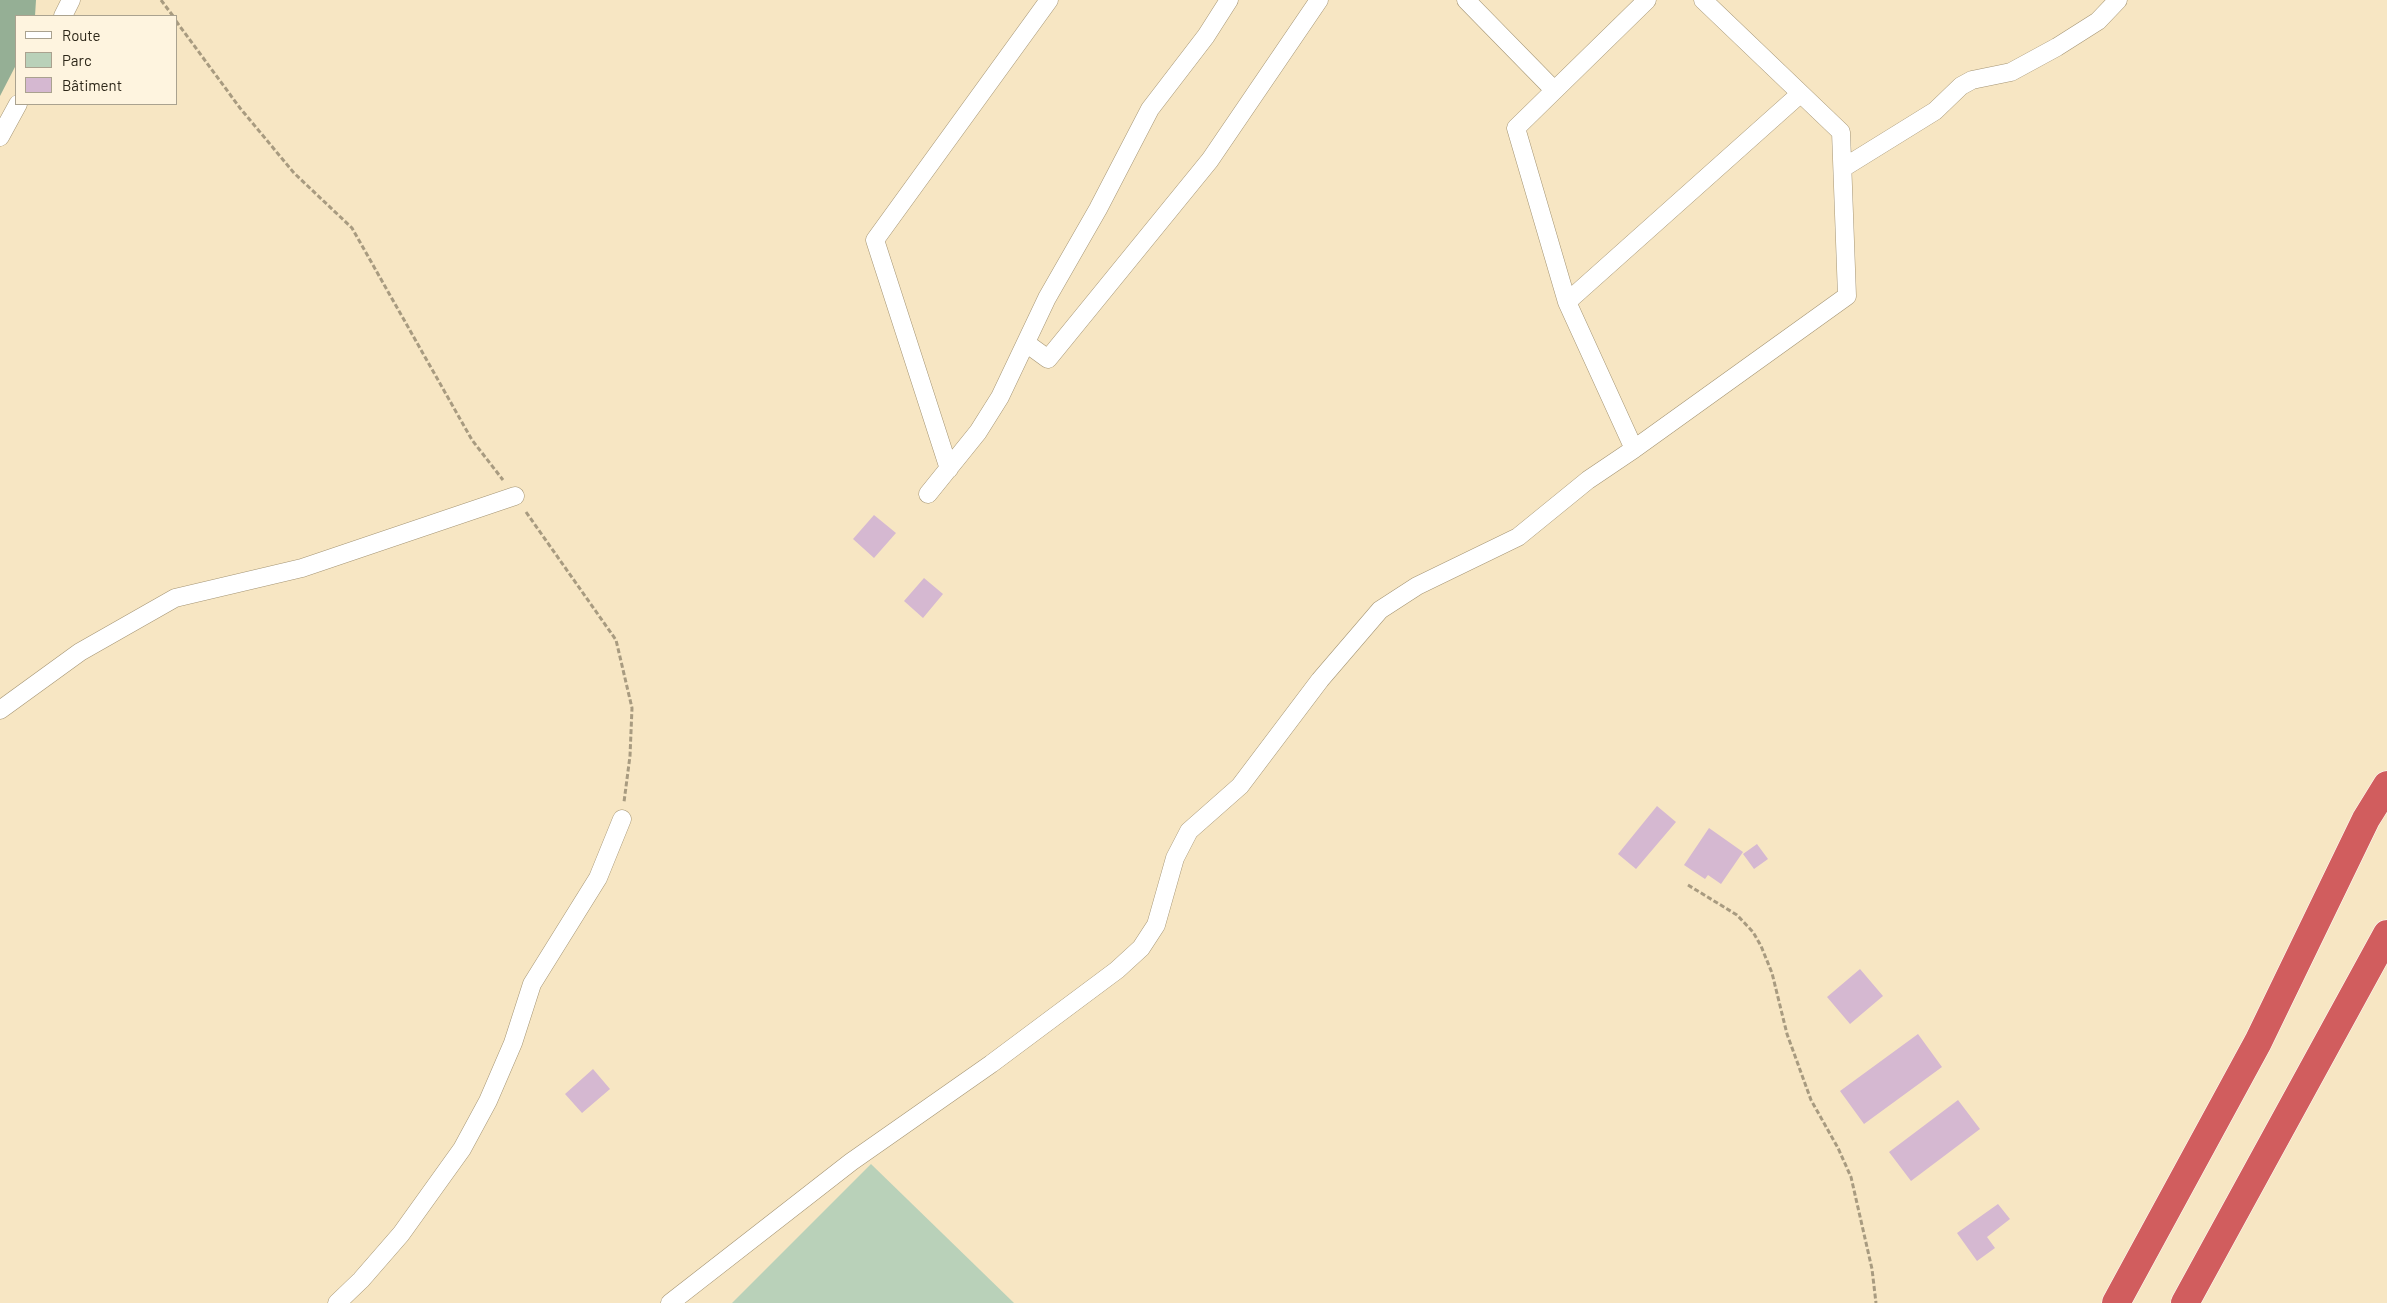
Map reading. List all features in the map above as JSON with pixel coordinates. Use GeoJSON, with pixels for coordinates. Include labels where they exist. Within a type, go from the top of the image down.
{"type":"FeatureCollection","features":[{"type":"Feature","properties":{"kind":"highway"},"geometry":{"type":"LineString","coordinates":[[2116,1303],[2258,1042],[2366,820],[2387,785]]}},
{"type":"Feature","properties":{"kind":"highway"},"geometry":{"type":"LineString","coordinates":[[2185,1303],[2387,934]]}},
{"type":"Feature","properties":{"kind":"street"},"geometry":{"type":"LineString","coordinates":[[64,15],[71,0]]}},
{"type":"Feature","properties":{"kind":"street"},"geometry":{"type":"LineString","coordinates":[[949,469],[875,240],[1049,0]]}},
{"type":"Feature","properties":{"kind":"street"},"geometry":{"type":"LineString","coordinates":[[928,494],[978,432],[1000,397],[1047,298],[1098,209],[1150,109],[1206,36],[1229,0]]}},
{"type":"Feature","properties":{"kind":"street"},"geometry":{"type":"LineString","coordinates":[[1026,343],[1048,359],[1210,160],[1319,0]]}},
{"type":"Feature","properties":{"kind":"street"},"geometry":{"type":"LineString","coordinates":[[1466,0],[1554,90]]}},
{"type":"Feature","properties":{"kind":"street"},"geometry":{"type":"LineString","coordinates":[[1634,449],[1567,302],[1516,128],[1647,0]]}},
{"type":"Feature","properties":{"kind":"street"},"geometry":{"type":"LineString","coordinates":[[670,1303],[851,1162],[991,1064],[1117,970],[1141,948],[1156,925],[1175,858],[1189,831],[1240,786],[1320,680],[1380,610],[1417,586],[1518,537],[1588,480],[1847,296],[1841,132],[1703,0]]}},
{"type":"Feature","properties":{"kind":"street"},"geometry":{"type":"LineString","coordinates":[[1843,168],[1935,111],[1961,86],[1972,80],[2011,72],[2057,47],[2098,20],[2118,0]]}},
{"type":"Feature","properties":{"kind":"street"},"geometry":{"type":"LineString","coordinates":[[1567,302],[1800,94]]}},
{"type":"Feature","properties":{"kind":"street"},"geometry":{"type":"LineString","coordinates":[[0,137],[17,105]]}},
{"type":"Feature","properties":{"kind":"street"},"geometry":{"type":"LineString","coordinates":[[0,710],[80,652],[175,598],[302,568],[515,496]]}},
{"type":"Feature","properties":{"kind":"street"},"geometry":{"type":"LineString","coordinates":[[337,1303],[362,1280],[401,1234],[462,1149],[488,1101],[514,1043],[532,984],[598,878],[622,819]]}},
{"type":"Feature","properties":{"kind":"path"},"geometry":{"type":"LineString","coordinates":[[161,0],[172,15]]}},
{"type":"Feature","properties":{"kind":"path"},"geometry":{"type":"LineString","coordinates":[[178,24],[240,108],[294,173],[352,228],[472,440],[515,496],[616,640],[632,708],[630,756],[622,819]]}},
{"type":"Feature","properties":{"kind":"path"},"geometry":{"type":"LineString","coordinates":[[1688,885],[1737,915],[1753,932],[1761,946],[1772,973],[1787,1034],[1811,1100],[1838,1148],[1851,1177],[1872,1269],[1876,1303]]}},
{"type":"Feature","properties":{"kind":"green space"},"geometry":{"type":"Polygon","coordinates":[[[0,0],[36,0],[35,15],[15,15],[15,67],[0,96],[0,0]]]}},
{"type":"Feature","properties":{"kind":"green space"},"geometry":{"type":"Polygon","coordinates":[[[871,1164],[1014,1303],[732,1303],[871,1164]]]}},
{"type":"Feature","properties":{"kind":"building"},"geometry":{"type":"Polygon","coordinates":[[[874,515],[896,533],[874,558],[853,539],[874,515]]]}},
{"type":"Feature","properties":{"kind":"building"},"geometry":{"type":"Polygon","coordinates":[[[924,578],[943,594],[923,618],[904,601],[924,578]]]}},
{"type":"Feature","properties":{"kind":"building"},"geometry":{"type":"Polygon","coordinates":[[[1657,806],[1676,822],[1636,869],[1618,854],[1657,806]]]}},
{"type":"Feature","properties":{"kind":"building"},"geometry":{"type":"Polygon","coordinates":[[[1709,828],[1743,852],[1721,884],[1708,875],[1705,879],[1684,865],[1709,828]]]}},
{"type":"Feature","properties":{"kind":"building"},"geometry":{"type":"Polygon","coordinates":[[[1757,844],[1768,859],[1754,869],[1743,854],[1757,844]]]}},
{"type":"Feature","properties":{"kind":"building"},"geometry":{"type":"Polygon","coordinates":[[[1860,969],[1883,996],[1850,1024],[1827,997],[1860,969]]]}},
{"type":"Feature","properties":{"kind":"building"},"geometry":{"type":"Polygon","coordinates":[[[1918,1034],[1942,1067],[1864,1124],[1840,1091],[1918,1034]]]}},
{"type":"Feature","properties":{"kind":"building"},"geometry":{"type":"Polygon","coordinates":[[[593,1069],[610,1089],[582,1113],[565,1094],[593,1069]]]}},
{"type":"Feature","properties":{"kind":"building"},"geometry":{"type":"Polygon","coordinates":[[[1958,1100],[1980,1129],[1911,1181],[1889,1152],[1958,1100]]]}},
{"type":"Feature","properties":{"kind":"building"},"geometry":{"type":"Polygon","coordinates":[[[1998,1204],[2010,1219],[1987,1237],[1995,1248],[1977,1261],[1957,1233],[1998,1204]]]}}]}
